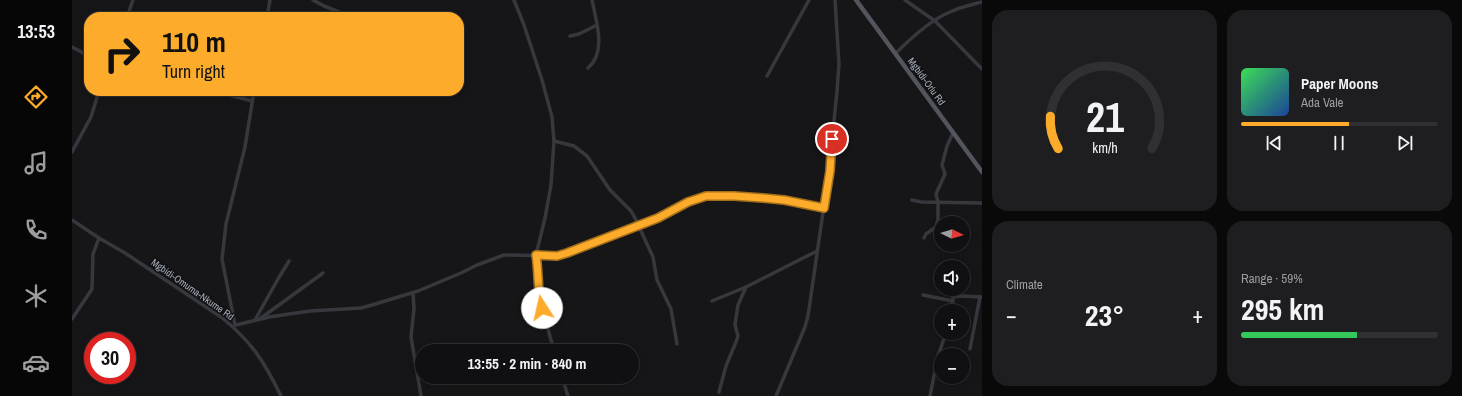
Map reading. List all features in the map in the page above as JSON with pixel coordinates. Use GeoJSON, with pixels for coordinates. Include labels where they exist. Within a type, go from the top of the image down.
{"type":"FeatureCollection","features":[{"type":"Feature","properties":{"kind":"main road","name":"Mgbidi-Orlu Rd"},"geometry":{"type":"LineString","coordinates":[[856,0],[982,172]]}},
{"type":"Feature","properties":{"kind":"street"},"geometry":{"type":"LineString","coordinates":[[129,12],[133,0]]}},
{"type":"Feature","properties":{"kind":"street"},"geometry":{"type":"LineString","coordinates":[[268,12],[270,0]]}},
{"type":"Feature","properties":{"kind":"street"},"geometry":{"type":"LineString","coordinates":[[312,0],[339,12]]}},
{"type":"Feature","properties":{"kind":"street"},"geometry":{"type":"LineString","coordinates":[[514,0],[542,80],[552,117],[554,141],[551,185],[536,255],[540,300],[552,344]]}},
{"type":"Feature","properties":{"kind":"street"},"geometry":{"type":"LineString","coordinates":[[588,68],[593,64],[598,52],[599,37],[592,0]]}},
{"type":"Feature","properties":{"kind":"street"},"geometry":{"type":"LineString","coordinates":[[767,76],[809,0]]}},
{"type":"Feature","properties":{"kind":"street"},"geometry":{"type":"LineString","coordinates":[[776,396],[805,327],[830,171],[839,64],[835,0]]}},
{"type":"Feature","properties":{"kind":"street"},"geometry":{"type":"LineString","coordinates":[[905,0],[935,21],[982,69]]}},
{"type":"Feature","properties":{"kind":"street"},"geometry":{"type":"LineString","coordinates":[[896,53],[912,37],[950,12],[982,2]]}},
{"type":"Feature","properties":{"kind":"street"},"geometry":{"type":"LineString","coordinates":[[570,36],[579,34],[597,25]]}},
{"type":"Feature","properties":{"kind":"street"},"geometry":{"type":"LineString","coordinates":[[72,47],[84,53]]}},
{"type":"Feature","properties":{"kind":"street"},"geometry":{"type":"LineString","coordinates":[[72,152],[90,117],[97,96]]}},
{"type":"Feature","properties":{"kind":"street"},"geometry":{"type":"LineString","coordinates":[[233,96],[252,101]]}},
{"type":"Feature","properties":{"kind":"street"},"geometry":{"type":"LineString","coordinates":[[253,96],[244,147],[226,224],[222,259],[235,327],[260,319],[310,311],[361,308],[413,293],[504,255],[557,256],[666,215],[691,200],[706,196],[734,196],[784,200],[824,208]]}},
{"type":"Feature","properties":{"kind":"street"},"geometry":{"type":"LineString","coordinates":[[924,238],[926,234],[936,226],[938,219],[938,202],[936,194],[944,174],[942,165],[945,152],[953,133]]}},
{"type":"Feature","properties":{"kind":"street"},"geometry":{"type":"LineString","coordinates":[[554,141],[574,146],[587,156],[610,190],[631,211],[653,257],[657,280],[671,309],[677,344]]}},
{"type":"Feature","properties":{"kind":"street"},"geometry":{"type":"LineString","coordinates":[[912,200],[922,202],[982,203]]}},
{"type":"Feature","properties":{"kind":"street","name":"Mgbidi-Omuma-Nkume Rd"},"geometry":{"type":"LineString","coordinates":[[72,220],[99,238],[126,253],[235,327],[262,360],[281,396]]}},
{"type":"Feature","properties":{"kind":"street"},"geometry":{"type":"LineString","coordinates":[[72,319],[92,289],[93,254],[99,238]]}},
{"type":"Feature","properties":{"kind":"street"},"geometry":{"type":"LineString","coordinates":[[712,302],[746,287],[817,251]]}},
{"type":"Feature","properties":{"kind":"street"},"geometry":{"type":"LineString","coordinates":[[254,321],[289,261]]}},
{"type":"Feature","properties":{"kind":"street"},"geometry":{"type":"LineString","coordinates":[[260,319],[323,273]]}},
{"type":"Feature","properties":{"kind":"street"},"geometry":{"type":"LineString","coordinates":[[719,392],[726,366],[738,336],[735,325],[738,305],[746,287]]}},
{"type":"Feature","properties":{"kind":"street"},"geometry":{"type":"LineString","coordinates":[[413,293],[414,309],[411,337],[421,396]]}},
{"type":"Feature","properties":{"kind":"street"},"geometry":{"type":"LineString","coordinates":[[923,295],[953,301]]}},
{"type":"Feature","properties":{"kind":"street"},"geometry":{"type":"LineString","coordinates":[[952,304],[953,297],[981,297],[970,349]]}},
{"type":"Feature","properties":{"kind":"street"},"geometry":{"type":"LineString","coordinates":[[930,396],[938,356],[944,340]]}},
{"type":"Feature","properties":{"kind":"street"},"geometry":{"type":"LineString","coordinates":[[564,384],[568,396]]}},
{"type":"Feature","properties":{"kind":"route"},"geometry":{"type":"LineString","coordinates":[[542,308],[536,255],[557,256],[567,253],[666,215],[695,198],[706,196],[763,198],[784,200],[824,208],[830,171],[832,139]]}}]}
